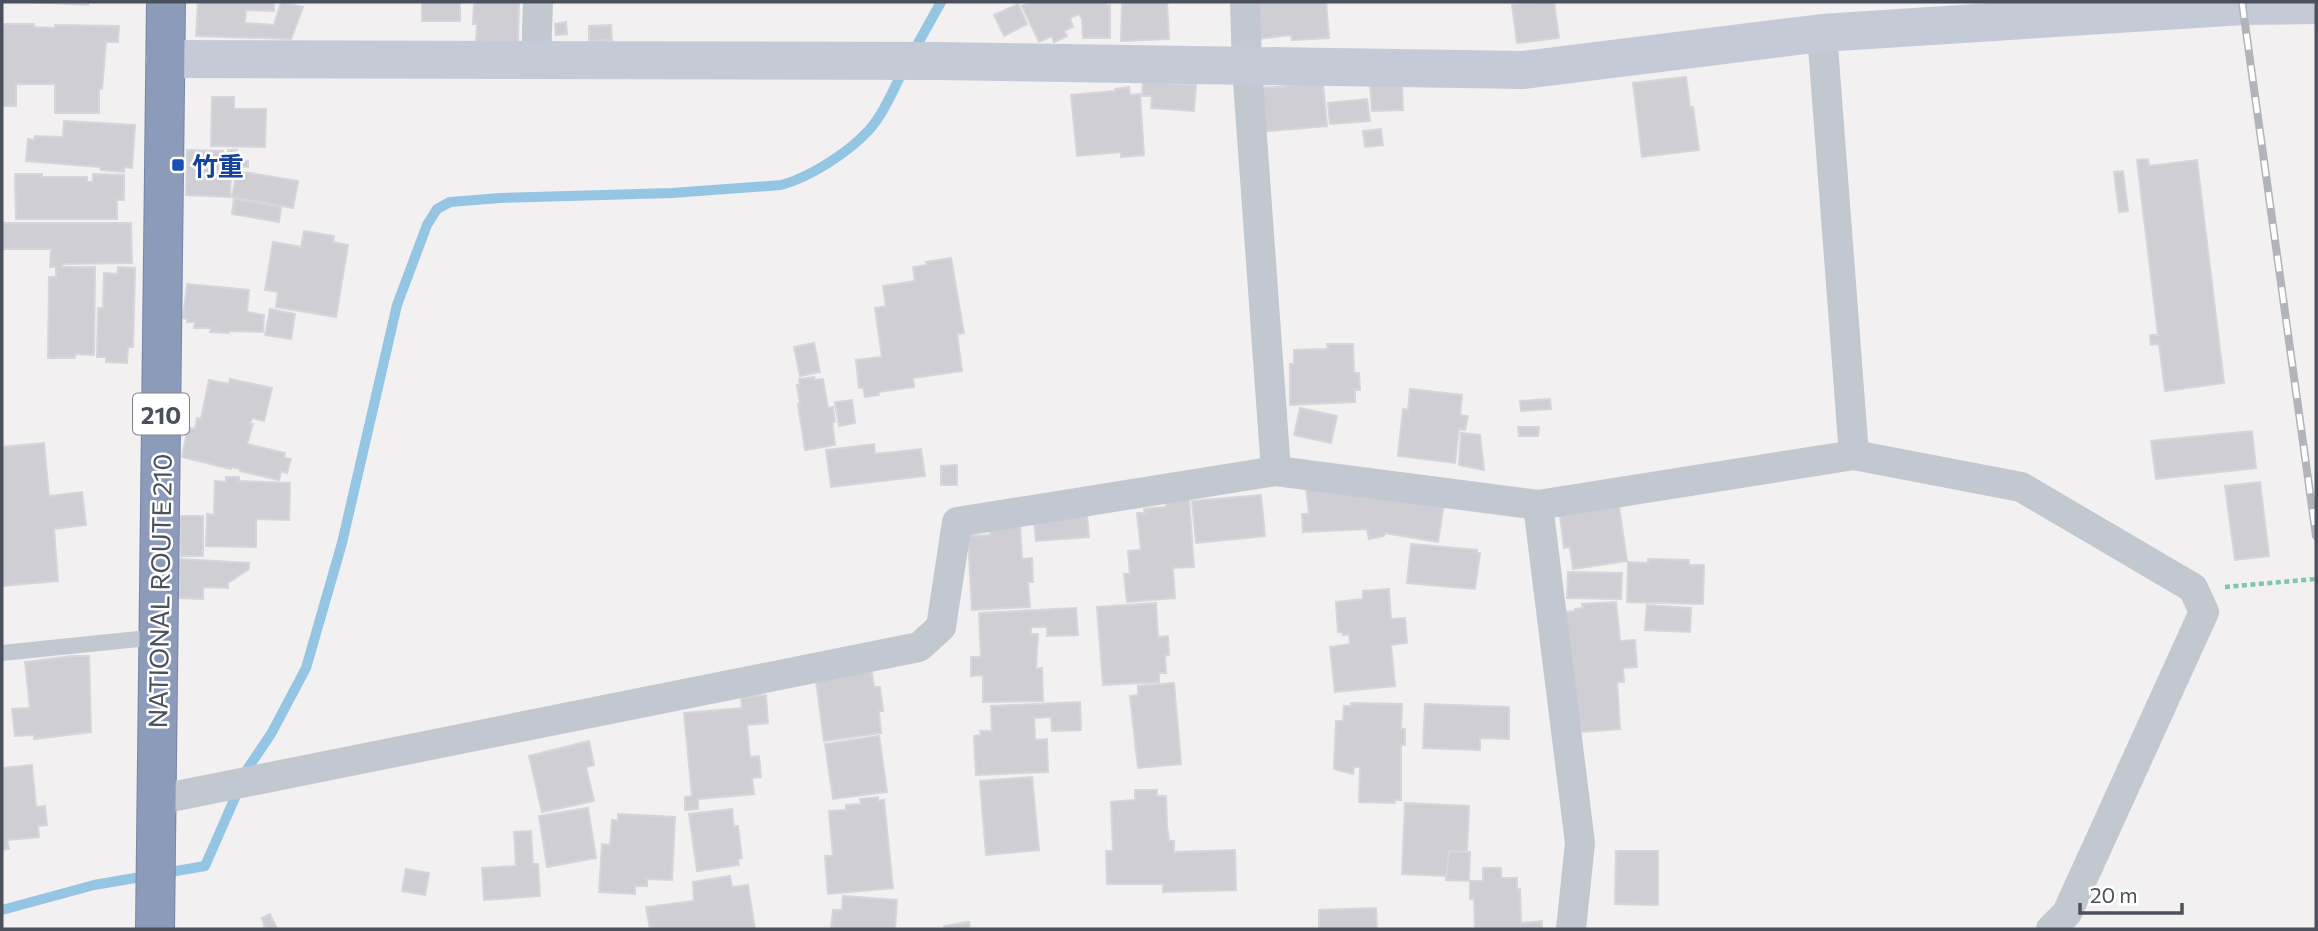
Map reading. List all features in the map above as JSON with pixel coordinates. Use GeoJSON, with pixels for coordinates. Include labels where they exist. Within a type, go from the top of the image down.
{"type":"FeatureCollection","features":[{"type":"Feature","properties":{"kind":"highway","name":"NATIONAL ROUTE 210"},"geometry":{"type":"LineString","coordinates":[[155,929],[166,2]]}},
{"type":"Feature","properties":{"kind":"street"},"geometry":{"type":"LineString","coordinates":[[536,62],[538,2]]}},
{"type":"Feature","properties":{"kind":"street"},"geometry":{"type":"LineString","coordinates":[[1245,2],[1247,68],[1276,471]]}},
{"type":"Feature","properties":{"kind":"street"},"geometry":{"type":"LineString","coordinates":[[165,60],[936,61],[1524,71],[1822,33],[2243,6],[2316,5]]}},
{"type":"Feature","properties":{"kind":"street"},"geometry":{"type":"LineString","coordinates":[[1822,33],[1854,455]]}},
{"type":"Feature","properties":{"kind":"street"},"geometry":{"type":"LineString","coordinates":[[156,813],[919,647],[941,627],[957,522],[1276,471],[1538,505],[1854,455],[2021,487],[2193,588],[2204,612],[2067,913],[2051,929]]}},
{"type":"Feature","properties":{"kind":"street"},"geometry":{"type":"LineString","coordinates":[[1538,505],[1580,843],[1571,929]]}},
{"type":"Feature","properties":{"kind":"lane"},"geometry":{"type":"LineString","coordinates":[[2,653],[158,637]]}},
{"type":"Feature","properties":{"kind":"path"},"geometry":{"type":"LineString","coordinates":[[2193,588],[2316,579]]}},
{"type":"Feature","properties":{"kind":"building"},"geometry":{"type":"Polygon","coordinates":[[[30,2],[89,2],[88,5],[30,2]]]}},
{"type":"Feature","properties":{"kind":"building"},"geometry":{"type":"Polygon","coordinates":[[[198,2],[274,2],[274,11],[246,10],[245,23],[274,25],[281,2],[303,7],[291,39],[196,36],[198,2]]]}},
{"type":"Feature","properties":{"kind":"building"},"geometry":{"type":"Polygon","coordinates":[[[422,2],[460,2],[460,21],[422,21],[422,2]]]}},
{"type":"Feature","properties":{"kind":"building"},"geometry":{"type":"Polygon","coordinates":[[[474,2],[519,2],[518,42],[476,42],[474,2]]]}},
{"type":"Feature","properties":{"kind":"building"},"geometry":{"type":"Polygon","coordinates":[[[1032,2],[1106,2],[1106,5],[1110,5],[1110,38],[1083,38],[1082,19],[1079,14],[1070,18],[1073,27],[1064,31],[1067,36],[1054,42],[1052,36],[1039,42],[1022,6],[1032,2]]]}},
{"type":"Feature","properties":{"kind":"building"},"geometry":{"type":"Polygon","coordinates":[[[1122,2],[1167,2],[1169,39],[1121,41],[1122,2]]]}},
{"type":"Feature","properties":{"kind":"building"},"geometry":{"type":"Polygon","coordinates":[[[1246,2],[1326,2],[1329,38],[1292,40],[1291,35],[1257,39],[1246,2]]]}},
{"type":"Feature","properties":{"kind":"building"},"geometry":{"type":"Polygon","coordinates":[[[1554,2],[1559,38],[1517,43],[1512,5],[1554,2]]]}},
{"type":"Feature","properties":{"kind":"building"},"geometry":{"type":"Polygon","coordinates":[[[1018,4],[1027,24],[1004,36],[994,15],[1018,4]]]}},
{"type":"Feature","properties":{"kind":"building"},"geometry":{"type":"Polygon","coordinates":[[[566,22],[567,34],[556,35],[555,24],[566,22]]]}},
{"type":"Feature","properties":{"kind":"building"},"geometry":{"type":"Polygon","coordinates":[[[3,24],[34,24],[34,27],[55,28],[55,25],[119,26],[118,42],[106,42],[102,89],[99,89],[99,113],[55,113],[55,84],[16,84],[16,106],[2,106],[3,24]]]}},
{"type":"Feature","properties":{"kind":"building"},"geometry":{"type":"Polygon","coordinates":[[[611,25],[612,40],[589,41],[589,26],[611,25]]]}},
{"type":"Feature","properties":{"kind":"building"},"geometry":{"type":"Polygon","coordinates":[[[1686,77],[1699,150],[1642,157],[1633,83],[1686,77]]]}},
{"type":"Feature","properties":{"kind":"building"},"geometry":{"type":"Polygon","coordinates":[[[1143,82],[1196,85],[1194,111],[1151,108],[1152,96],[1142,96],[1143,82]]]}},
{"type":"Feature","properties":{"kind":"building"},"geometry":{"type":"Polygon","coordinates":[[[1323,83],[1327,126],[1258,132],[1248,89],[1323,83]]]}},
{"type":"Feature","properties":{"kind":"building"},"geometry":{"type":"Polygon","coordinates":[[[1402,84],[1403,110],[1372,111],[1370,85],[1402,84]]]}},
{"type":"Feature","properties":{"kind":"building"},"geometry":{"type":"Polygon","coordinates":[[[1129,87],[1130,95],[1140,94],[1144,155],[1121,157],[1121,152],[1077,156],[1071,95],[1129,87]]]}},
{"type":"Feature","properties":{"kind":"building"},"geometry":{"type":"Polygon","coordinates":[[[212,97],[234,97],[234,109],[266,109],[265,147],[211,146],[212,97]]]}},
{"type":"Feature","properties":{"kind":"building"},"geometry":{"type":"Polygon","coordinates":[[[1367,99],[1370,121],[1330,124],[1328,103],[1367,99]]]}},
{"type":"Feature","properties":{"kind":"building"},"geometry":{"type":"Polygon","coordinates":[[[64,121],[135,125],[132,168],[124,167],[124,172],[101,170],[100,167],[26,161],[28,139],[34,140],[35,136],[63,137],[64,121]]]}},
{"type":"Feature","properties":{"kind":"building"},"geometry":{"type":"Polygon","coordinates":[[[1381,129],[1383,145],[1365,147],[1363,131],[1381,129]]]}},
{"type":"Feature","properties":{"kind":"building"},"geometry":{"type":"Polygon","coordinates":[[[187,150],[223,151],[225,172],[231,172],[230,197],[186,195],[187,150]]]}},
{"type":"Feature","properties":{"kind":"building"},"geometry":{"type":"Polygon","coordinates":[[[228,150],[237,150],[237,160],[248,161],[248,167],[228,167],[228,150]]]}},
{"type":"Feature","properties":{"kind":"building"},"geometry":{"type":"Polygon","coordinates":[[[2148,159],[2149,166],[2197,160],[2224,383],[2165,391],[2159,344],[2151,345],[2150,335],[2158,335],[2137,160],[2148,159]]]}},
{"type":"Feature","properties":{"kind":"building"},"geometry":{"type":"Polygon","coordinates":[[[237,171],[298,181],[293,208],[232,197],[237,171]]]}},
{"type":"Feature","properties":{"kind":"building"},"geometry":{"type":"Polygon","coordinates":[[[2123,171],[2128,211],[2119,212],[2114,172],[2123,171]]]}},
{"type":"Feature","properties":{"kind":"building"},"geometry":{"type":"Polygon","coordinates":[[[15,174],[87,177],[87,182],[93,182],[93,174],[124,175],[124,200],[117,200],[117,219],[16,219],[15,174]]]}},
{"type":"Feature","properties":{"kind":"building"},"geometry":{"type":"Polygon","coordinates":[[[234,199],[281,207],[279,222],[232,214],[234,199]]]}},
{"type":"Feature","properties":{"kind":"building"},"geometry":{"type":"Polygon","coordinates":[[[2,223],[131,223],[132,263],[62,264],[62,267],[95,267],[94,355],[75,354],[75,358],[48,358],[49,277],[56,277],[56,267],[50,267],[51,249],[2,249],[2,223]]]}},
{"type":"Feature","properties":{"kind":"building"},"geometry":{"type":"Polygon","coordinates":[[[304,231],[334,236],[333,242],[348,245],[336,317],[276,307],[278,292],[265,290],[273,242],[301,247],[304,231]]]}},
{"type":"Feature","properties":{"kind":"building"},"geometry":{"type":"Polygon","coordinates":[[[951,258],[964,333],[957,334],[962,371],[913,378],[914,387],[878,392],[879,395],[865,397],[863,387],[859,388],[856,360],[882,357],[875,308],[886,306],[883,286],[915,281],[913,267],[951,258]]]}},
{"type":"Feature","properties":{"kind":"building"},"geometry":{"type":"Polygon","coordinates":[[[118,267],[135,268],[133,347],[128,347],[127,363],[106,362],[106,357],[97,357],[98,308],[103,308],[104,273],[117,274],[118,267]]]}},
{"type":"Feature","properties":{"kind":"building"},"geometry":{"type":"Polygon","coordinates":[[[187,284],[249,290],[247,312],[264,315],[263,332],[210,332],[211,328],[194,328],[195,322],[187,322],[187,319],[183,318],[187,284]]]}},
{"type":"Feature","properties":{"kind":"building"},"geometry":{"type":"Polygon","coordinates":[[[270,309],[295,314],[291,339],[265,335],[270,309]]]}},
{"type":"Feature","properties":{"kind":"building"},"geometry":{"type":"Polygon","coordinates":[[[814,343],[820,372],[800,376],[794,347],[814,343]]]}},
{"type":"Feature","properties":{"kind":"building"},"geometry":{"type":"Polygon","coordinates":[[[1327,344],[1353,344],[1354,373],[1359,373],[1360,390],[1355,390],[1355,402],[1290,405],[1290,364],[1294,364],[1294,350],[1328,349],[1327,344]]]}},
{"type":"Feature","properties":{"kind":"building"},"geometry":{"type":"Polygon","coordinates":[[[814,377],[815,380],[823,379],[828,408],[833,407],[835,445],[805,450],[797,385],[800,385],[799,379],[814,377]]]}},
{"type":"Feature","properties":{"kind":"building"},"geometry":{"type":"Polygon","coordinates":[[[230,379],[272,388],[264,421],[252,418],[250,424],[253,424],[247,444],[285,453],[284,458],[291,459],[287,473],[281,471],[279,480],[182,457],[188,427],[195,429],[197,418],[201,419],[209,380],[229,384],[230,379]]]}},
{"type":"Feature","properties":{"kind":"building"},"geometry":{"type":"Polygon","coordinates":[[[1410,389],[1462,395],[1460,415],[1468,416],[1465,430],[1459,429],[1455,463],[1398,456],[1403,409],[1408,410],[1410,389]]]}},
{"type":"Feature","properties":{"kind":"building"},"geometry":{"type":"Polygon","coordinates":[[[1550,399],[1551,409],[1521,411],[1520,401],[1550,399]]]}},
{"type":"Feature","properties":{"kind":"building"},"geometry":{"type":"Polygon","coordinates":[[[852,400],[855,423],[839,426],[835,402],[852,400]]]}},
{"type":"Feature","properties":{"kind":"building"},"geometry":{"type":"Polygon","coordinates":[[[1300,408],[1337,416],[1331,443],[1294,435],[1300,408]]]}},
{"type":"Feature","properties":{"kind":"building"},"geometry":{"type":"Polygon","coordinates":[[[1518,427],[1539,427],[1538,436],[1519,436],[1518,427]]]}},
{"type":"Feature","properties":{"kind":"building"},"geometry":{"type":"Polygon","coordinates":[[[2252,431],[2256,468],[2156,479],[2151,441],[2252,431]]]}},
{"type":"Feature","properties":{"kind":"building"},"geometry":{"type":"Polygon","coordinates":[[[1461,433],[1480,435],[1484,470],[1459,465],[1461,433]]]}},
{"type":"Feature","properties":{"kind":"building"},"geometry":{"type":"Polygon","coordinates":[[[44,443],[49,496],[82,492],[86,525],[54,529],[58,581],[2,586],[2,447],[44,443]]]}},
{"type":"Feature","properties":{"kind":"building"},"geometry":{"type":"Polygon","coordinates":[[[874,444],[875,454],[921,449],[925,476],[831,487],[826,450],[874,444]]]}},
{"type":"Feature","properties":{"kind":"building"},"geometry":{"type":"Polygon","coordinates":[[[957,465],[957,485],[941,485],[941,466],[957,465]]]}},
{"type":"Feature","properties":{"kind":"building"},"geometry":{"type":"Polygon","coordinates":[[[226,477],[239,477],[239,481],[290,483],[289,520],[256,519],[256,547],[206,546],[207,514],[214,515],[215,481],[226,482],[226,477]]]}},
{"type":"Feature","properties":{"kind":"building"},"geometry":{"type":"Polygon","coordinates":[[[2260,482],[2269,556],[2235,560],[2225,486],[2260,482]]]}},
{"type":"Feature","properties":{"kind":"building"},"geometry":{"type":"Polygon","coordinates":[[[1363,484],[1365,498],[1391,495],[1445,497],[1438,542],[1385,533],[1384,536],[1369,539],[1367,529],[1303,532],[1302,514],[1309,514],[1306,488],[1363,484]]]}},
{"type":"Feature","properties":{"kind":"building"},"geometry":{"type":"Polygon","coordinates":[[[1261,495],[1265,536],[1196,543],[1192,501],[1261,495]]]}},
{"type":"Feature","properties":{"kind":"building"},"geometry":{"type":"Polygon","coordinates":[[[1189,499],[1194,567],[1173,568],[1175,598],[1127,602],[1124,574],[1130,574],[1128,551],[1141,550],[1137,513],[1145,513],[1144,509],[1166,507],[1166,501],[1189,499]]]}},
{"type":"Feature","properties":{"kind":"building"},"geometry":{"type":"Polygon","coordinates":[[[1618,499],[1627,561],[1573,569],[1570,547],[1564,548],[1559,507],[1618,499]]]}},
{"type":"Feature","properties":{"kind":"building"},"geometry":{"type":"Polygon","coordinates":[[[1086,505],[1089,537],[1036,541],[1033,509],[1086,505]]]}},
{"type":"Feature","properties":{"kind":"building"},"geometry":{"type":"Polygon","coordinates":[[[180,516],[203,516],[203,556],[181,556],[180,516]]]}},
{"type":"Feature","properties":{"kind":"building"},"geometry":{"type":"Polygon","coordinates":[[[1020,524],[1022,559],[1032,558],[1033,582],[1028,582],[1030,607],[972,610],[968,536],[990,535],[989,526],[1020,524]]]}},
{"type":"Feature","properties":{"kind":"building"},"geometry":{"type":"Polygon","coordinates":[[[1411,544],[1477,550],[1477,553],[1480,553],[1475,589],[1407,583],[1411,544]]]}},
{"type":"Feature","properties":{"kind":"building"},"geometry":{"type":"Polygon","coordinates":[[[180,559],[249,563],[249,569],[228,583],[228,588],[203,587],[203,599],[179,598],[180,559]]]}},
{"type":"Feature","properties":{"kind":"building"},"geometry":{"type":"Polygon","coordinates":[[[1648,559],[1689,560],[1689,565],[1704,565],[1703,604],[1627,602],[1628,562],[1648,563],[1648,559]]]}},
{"type":"Feature","properties":{"kind":"building"},"geometry":{"type":"Polygon","coordinates":[[[1568,572],[1622,573],[1621,599],[1567,598],[1568,572]]]}},
{"type":"Feature","properties":{"kind":"building"},"geometry":{"type":"Polygon","coordinates":[[[1389,589],[1391,619],[1405,618],[1407,643],[1391,645],[1395,686],[1335,692],[1330,647],[1350,644],[1349,634],[1338,632],[1336,602],[1363,599],[1363,591],[1389,589]]]}},
{"type":"Feature","properties":{"kind":"building"},"geometry":{"type":"Polygon","coordinates":[[[1616,602],[1620,641],[1635,640],[1637,667],[1623,668],[1624,682],[1617,682],[1620,729],[1567,733],[1560,612],[1576,611],[1575,609],[1583,608],[1582,604],[1616,602]]]}},
{"type":"Feature","properties":{"kind":"building"},"geometry":{"type":"Polygon","coordinates":[[[1156,603],[1158,637],[1168,636],[1166,673],[1159,673],[1159,682],[1103,685],[1097,607],[1156,603]]]}},
{"type":"Feature","properties":{"kind":"building"},"geometry":{"type":"Polygon","coordinates":[[[1647,605],[1691,608],[1690,632],[1645,630],[1647,605]]]}},
{"type":"Feature","properties":{"kind":"building"},"geometry":{"type":"Polygon","coordinates":[[[1076,608],[1078,635],[1047,636],[1047,627],[1031,627],[1031,634],[1038,634],[1036,669],[1042,668],[1043,701],[983,702],[983,675],[971,676],[971,657],[981,657],[979,613],[1076,608]]]}},
{"type":"Feature","properties":{"kind":"building"},"geometry":{"type":"Polygon","coordinates":[[[869,653],[874,687],[880,687],[883,711],[879,711],[881,733],[824,741],[814,666],[869,653]]]}},
{"type":"Feature","properties":{"kind":"building"},"geometry":{"type":"Polygon","coordinates":[[[89,656],[91,732],[34,739],[34,735],[15,736],[12,709],[30,708],[25,662],[89,656]]]}},
{"type":"Feature","properties":{"kind":"building"},"geometry":{"type":"Polygon","coordinates":[[[1174,683],[1181,764],[1138,768],[1130,696],[1138,695],[1138,686],[1174,683]]]}},
{"type":"Feature","properties":{"kind":"building"},"geometry":{"type":"Polygon","coordinates":[[[766,695],[768,723],[747,725],[750,757],[759,756],[761,777],[752,778],[754,794],[698,799],[698,809],[685,810],[685,797],[692,796],[684,713],[742,708],[741,698],[766,695]]]}},
{"type":"Feature","properties":{"kind":"building"},"geometry":{"type":"Polygon","coordinates":[[[1080,702],[1081,730],[1052,731],[1051,717],[1034,718],[1035,740],[1047,739],[1048,772],[976,775],[974,736],[981,735],[980,731],[992,731],[991,706],[1080,702]]]}},
{"type":"Feature","properties":{"kind":"building"},"geometry":{"type":"Polygon","coordinates":[[[1351,703],[1402,704],[1401,729],[1405,729],[1405,745],[1401,745],[1401,800],[1394,800],[1395,803],[1359,802],[1360,767],[1354,767],[1353,774],[1334,769],[1336,721],[1343,721],[1344,706],[1352,706],[1351,703]]]}},
{"type":"Feature","properties":{"kind":"building"},"geometry":{"type":"Polygon","coordinates":[[[1425,704],[1509,707],[1509,739],[1480,738],[1480,750],[1423,748],[1425,704]]]}},
{"type":"Feature","properties":{"kind":"building"},"geometry":{"type":"Polygon","coordinates":[[[879,736],[887,792],[833,799],[825,744],[879,736]]]}},
{"type":"Feature","properties":{"kind":"building"},"geometry":{"type":"Polygon","coordinates":[[[589,741],[594,765],[586,767],[594,801],[542,812],[529,756],[589,741]]]}},
{"type":"Feature","properties":{"kind":"building"},"geometry":{"type":"Polygon","coordinates":[[[32,765],[36,807],[45,806],[47,825],[38,826],[39,837],[7,840],[9,849],[2,850],[2,768],[32,765]]]}},
{"type":"Feature","properties":{"kind":"building"},"geometry":{"type":"Polygon","coordinates":[[[1032,777],[1039,850],[986,855],[980,781],[1032,777]]]}},
{"type":"Feature","properties":{"kind":"building"},"geometry":{"type":"Polygon","coordinates":[[[1135,790],[1157,790],[1157,796],[1166,796],[1169,841],[1174,841],[1174,852],[1235,850],[1236,890],[1163,892],[1163,884],[1107,884],[1106,851],[1113,851],[1111,802],[1135,800],[1135,790]]]}},
{"type":"Feature","properties":{"kind":"building"},"geometry":{"type":"Polygon","coordinates":[[[878,797],[878,801],[884,800],[893,888],[828,894],[825,856],[833,856],[829,811],[846,810],[846,805],[861,804],[860,799],[878,797]]]}},
{"type":"Feature","properties":{"kind":"building"},"geometry":{"type":"Polygon","coordinates":[[[1405,803],[1469,806],[1467,851],[1449,851],[1448,876],[1402,874],[1405,803]]]}},
{"type":"Feature","properties":{"kind":"building"},"geometry":{"type":"Polygon","coordinates":[[[588,808],[596,858],[547,867],[539,816],[588,808]]]}},
{"type":"Feature","properties":{"kind":"building"},"geometry":{"type":"Polygon","coordinates":[[[732,809],[734,827],[738,826],[742,858],[738,859],[739,865],[697,871],[689,814],[732,809]]]}},
{"type":"Feature","properties":{"kind":"building"},"geometry":{"type":"Polygon","coordinates":[[[618,814],[675,817],[672,880],[647,879],[647,886],[635,886],[635,894],[599,892],[602,844],[610,845],[612,820],[618,820],[618,814]]]}},
{"type":"Feature","properties":{"kind":"building"},"geometry":{"type":"Polygon","coordinates":[[[531,831],[533,864],[538,864],[540,896],[484,900],[482,868],[516,866],[514,832],[531,831]]]}},
{"type":"Feature","properties":{"kind":"building"},"geometry":{"type":"Polygon","coordinates":[[[1616,851],[1658,851],[1658,905],[1615,904],[1616,851]]]}},
{"type":"Feature","properties":{"kind":"building"},"geometry":{"type":"Polygon","coordinates":[[[1449,852],[1470,852],[1469,881],[1446,880],[1449,852]]]}},
{"type":"Feature","properties":{"kind":"building"},"geometry":{"type":"Polygon","coordinates":[[[1483,868],[1501,868],[1501,878],[1517,878],[1521,923],[1542,921],[1542,929],[1475,929],[1474,899],[1470,899],[1470,881],[1483,881],[1483,868]]]}},
{"type":"Feature","properties":{"kind":"building"},"geometry":{"type":"Polygon","coordinates":[[[406,869],[429,873],[425,895],[402,891],[406,869]]]}},
{"type":"Feature","properties":{"kind":"building"},"geometry":{"type":"Polygon","coordinates":[[[730,876],[732,887],[748,885],[755,929],[650,929],[646,907],[694,901],[693,882],[730,876]]]}},
{"type":"Feature","properties":{"kind":"building"},"geometry":{"type":"Polygon","coordinates":[[[843,896],[897,900],[895,929],[831,929],[833,910],[842,910],[843,896]]]}},
{"type":"Feature","properties":{"kind":"building"},"geometry":{"type":"Polygon","coordinates":[[[1376,908],[1377,929],[1319,929],[1319,910],[1376,908]]]}},
{"type":"Feature","properties":{"kind":"building"},"geometry":{"type":"Polygon","coordinates":[[[270,914],[277,929],[262,929],[265,928],[262,918],[270,914]]]}},
{"type":"Feature","properties":{"kind":"building"},"geometry":{"type":"Polygon","coordinates":[[[969,922],[970,929],[944,929],[944,926],[969,922]]]}},
{"type":"Feature","properties":{"kind":"waterway"},"geometry":{"type":"LineString","coordinates":[[912,54],[941,2]]}},
{"type":"Feature","properties":{"kind":"waterway"},"geometry":{"type":"LineString","coordinates":[[2,910],[94,885],[205,866],[248,768],[271,734],[306,668],[342,543],[397,305],[427,225],[437,209],[450,202],[500,198],[672,193],[792,182],[840,155],[869,130],[904,69]]}},
{"type":"Feature","properties":{"kind":"railway"},"geometry":{"type":"LineString","coordinates":[[2242,2],[2316,536]]}},
{"type":"Feature","properties":{"kind":"place","name":"竹重"},"geometry":{"type":"Point","coordinates":[178,165]}}]}
